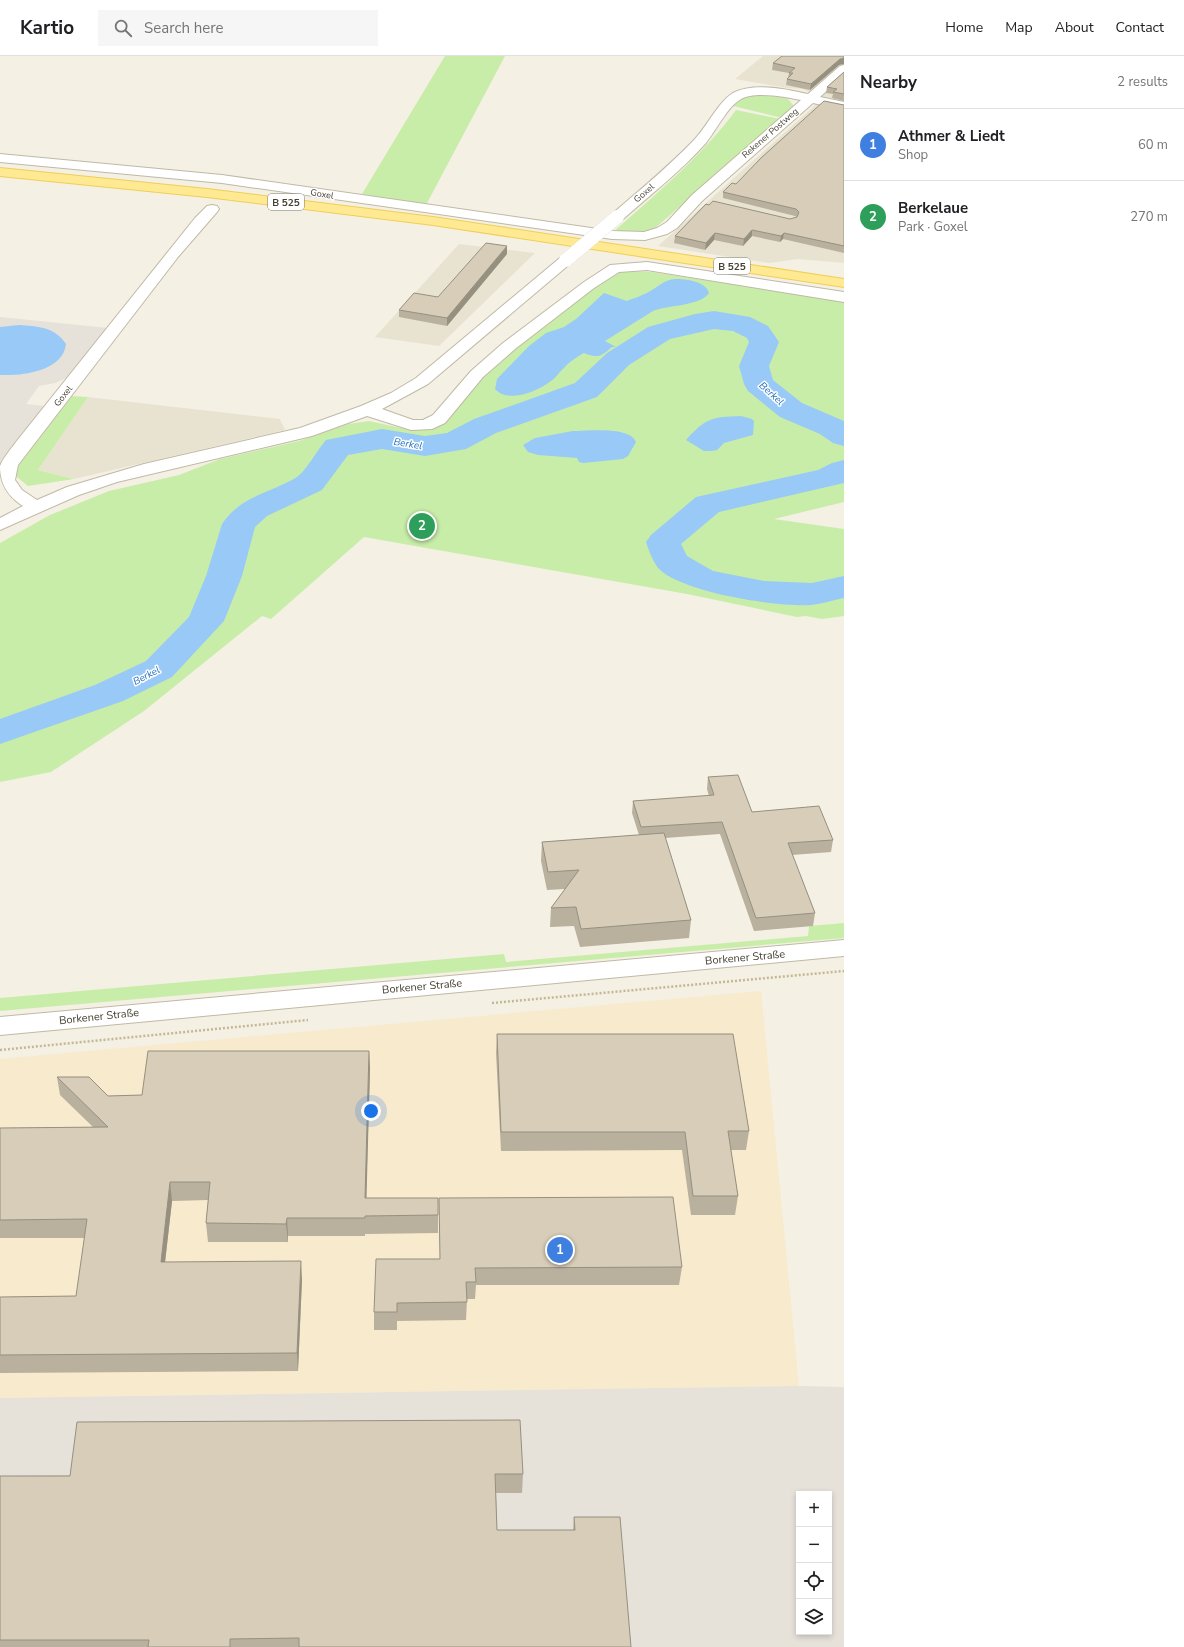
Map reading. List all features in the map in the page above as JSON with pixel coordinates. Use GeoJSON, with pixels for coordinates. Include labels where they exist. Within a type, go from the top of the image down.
{"type":"FeatureCollection","features":[{"type":"Feature","properties":{"kind":"main road","name":"B 525"},"geometry":{"type":"LineString","coordinates":[[0,172],[207,193],[418,219],[606,246],[844,283]]}},
{"type":"Feature","properties":{"kind":"street","name":"Rekener Postweg"},"geometry":{"type":"LineString","coordinates":[[596,233],[628,237],[645,236],[662,231],[672,225],[696,198],[844,69]]}},
{"type":"Feature","properties":{"kind":"street","name":"Goxel"},"geometry":{"type":"LineString","coordinates":[[0,525],[34,506],[72,490],[109,478],[268,442],[323,426],[367,410],[396,396],[445,363],[682,160],[698,144],[737,96],[766,92],[844,106]]}},
{"type":"Feature","properties":{"kind":"street","name":"Goxel"},"geometry":{"type":"LineString","coordinates":[[0,158],[222,179],[596,233]]}},
{"type":"Feature","properties":{"kind":"street"},"geometry":{"type":"LineString","coordinates":[[696,198],[711,202]]}},
{"type":"Feature","properties":{"kind":"street","name":"Goxel"},"geometry":{"type":"LineString","coordinates":[[34,506],[12,491],[6,480],[10,465],[22,446],[173,254],[200,220],[212,210]]}},
{"type":"Feature","properties":{"kind":"street"},"geometry":{"type":"LineString","coordinates":[[367,410],[411,426],[426,425],[439,419],[477,374],[504,351],[589,285],[615,268],[647,266],[844,297]]}},
{"type":"Feature","properties":{"kind":"street","name":"Borkener Straße"},"geometry":{"type":"LineString","coordinates":[[0,1026],[844,948]]}},
{"type":"Feature","properties":{"kind":"path"},"geometry":{"type":"LineString","coordinates":[[489,1003],[844,971]]}},
{"type":"Feature","properties":{"kind":"path"},"geometry":{"type":"LineString","coordinates":[[0,1050],[315,1020]]}},
{"type":"Feature","properties":{"kind":"shaded area"},"geometry":{"type":"Polygon","coordinates":[[[763,56],[844,56],[844,263],[798,259],[769,263],[658,246],[823,98],[802,89],[787,88],[735,79],[763,56]]]}},
{"type":"Feature","properties":{"kind":"shaded area"},"geometry":{"type":"Polygon","coordinates":[[[459,244],[535,253],[439,346],[375,337],[459,244]]]}},
{"type":"Feature","properties":{"kind":"shaded area"},"geometry":{"type":"Polygon","coordinates":[[[0,317],[108,328],[69,377],[55,383],[39,386],[26,404],[45,406],[0,465],[0,317]]]}},
{"type":"Feature","properties":{"kind":"shaded area"},"geometry":{"type":"Polygon","coordinates":[[[88,397],[280,419],[285,430],[74,479],[38,470],[88,397]]]}},
{"type":"Feature","properties":{"kind":"shaded area"},"geometry":{"type":"Polygon","coordinates":[[[761,991],[799,1386],[0,1398],[0,1059],[761,991]]]}},
{"type":"Feature","properties":{"kind":"shaded area"},"geometry":{"type":"Polygon","coordinates":[[[799,1386],[844,1387],[844,1647],[0,1647],[0,1398],[799,1386]]]}},
{"type":"Feature","properties":{"kind":"green space"},"geometry":{"type":"Polygon","coordinates":[[[445,56],[505,56],[426,205],[362,194],[445,56]]]}},
{"type":"Feature","properties":{"kind":"green space"},"geometry":{"type":"Polygon","coordinates":[[[761,94],[788,99],[795,107],[782,118],[733,106],[741,98],[761,94]]]}},
{"type":"Feature","properties":{"kind":"green space"},"geometry":{"type":"Polygon","coordinates":[[[736,110],[780,119],[654,229],[636,233],[612,233],[693,159],[708,144],[736,110]]]}},
{"type":"Feature","properties":{"kind":"green space"},"geometry":{"type":"Polygon","coordinates":[[[624,271],[651,272],[844,301],[844,502],[774,519],[844,529],[844,616],[822,619],[806,616],[797,617],[687,594],[364,537],[271,619],[262,616],[144,711],[51,772],[0,782],[0,543],[50,515],[109,491],[179,475],[220,459],[299,441],[348,424],[369,421],[401,428],[423,430],[441,423],[487,371],[559,310],[607,277],[624,271]]]}},
{"type":"Feature","properties":{"kind":"green space"},"geometry":{"type":"Polygon","coordinates":[[[72,396],[88,397],[38,470],[74,479],[28,486],[17,477],[14,471],[72,396]]]}},
{"type":"Feature","properties":{"kind":"green space"},"geometry":{"type":"Polygon","coordinates":[[[844,923],[844,938],[0,1011],[0,998],[504,954],[506,962],[808,936],[809,926],[844,923]]]}},
{"type":"Feature","properties":{"kind":"water"},"geometry":{"type":"Polygon","coordinates":[[[675,279],[689,280],[700,283],[709,293],[705,297],[691,303],[653,311],[605,341],[616,347],[612,347],[600,356],[593,356],[584,353],[569,363],[553,380],[539,389],[515,396],[501,393],[495,389],[497,379],[529,346],[546,333],[564,327],[576,319],[604,293],[627,301],[646,293],[666,281],[675,279]]]}},
{"type":"Feature","properties":{"kind":"water"},"geometry":{"type":"Polygon","coordinates":[[[19,325],[45,328],[57,334],[66,344],[63,353],[58,360],[50,366],[40,370],[30,373],[0,375],[0,327],[19,325]]]}},
{"type":"Feature","properties":{"kind":"water"},"geometry":{"type":"Polygon","coordinates":[[[741,416],[754,421],[753,435],[724,443],[717,450],[712,451],[704,451],[686,440],[699,427],[710,420],[723,417],[741,416]]]}},
{"type":"Feature","properties":{"kind":"water"},"geometry":{"type":"Polygon","coordinates":[[[573,431],[617,431],[632,437],[636,442],[628,456],[623,459],[583,463],[579,462],[577,458],[538,455],[528,452],[523,445],[535,438],[573,431]]]}},
{"type":"Feature","properties":{"kind":"building"},"geometry":{"type":"Polygon","coordinates":[[[782,56],[844,56],[844,58],[840,59],[811,84],[787,79],[793,73],[789,73],[795,68],[773,63],[782,56]]]}},
{"type":"Feature","properties":{"kind":"building"},"geometry":{"type":"Polygon","coordinates":[[[844,72],[844,94],[833,92],[837,89],[827,87],[844,72]]]}},
{"type":"Feature","properties":{"kind":"building"},"geometry":{"type":"Polygon","coordinates":[[[824,101],[844,105],[844,246],[784,233],[781,236],[752,230],[744,239],[715,233],[706,243],[675,236],[706,204],[709,205],[713,201],[790,219],[797,217],[799,212],[796,209],[723,192],[732,183],[736,184],[761,158],[824,101]]]}},
{"type":"Feature","properties":{"kind":"building"},"geometry":{"type":"Polygon","coordinates":[[[486,243],[507,246],[447,318],[399,310],[414,293],[438,297],[486,243]]]}},
{"type":"Feature","properties":{"kind":"building"},"geometry":{"type":"Polygon","coordinates":[[[738,775],[752,812],[819,806],[833,840],[788,843],[815,913],[756,918],[722,822],[641,827],[633,801],[714,795],[708,777],[738,775]]]}},
{"type":"Feature","properties":{"kind":"building"},"geometry":{"type":"Polygon","coordinates":[[[664,833],[691,920],[581,929],[576,907],[551,908],[579,870],[548,872],[542,842],[664,833]]]}},
{"type":"Feature","properties":{"kind":"building"},"geometry":{"type":"Polygon","coordinates":[[[497,1034],[733,1034],[749,1131],[728,1131],[738,1196],[693,1196],[685,1132],[501,1132],[497,1034]]]}},
{"type":"Feature","properties":{"kind":"building"},"geometry":{"type":"Polygon","coordinates":[[[148,1051],[369,1051],[365,1198],[438,1198],[438,1215],[365,1216],[365,1218],[287,1218],[286,1224],[206,1223],[210,1182],[170,1182],[161,1262],[301,1261],[297,1353],[0,1355],[0,1297],[76,1296],[87,1219],[0,1220],[0,1128],[108,1127],[57,1077],[89,1077],[108,1096],[142,1095],[148,1051]]]}},
{"type":"Feature","properties":{"kind":"building"},"geometry":{"type":"Polygon","coordinates":[[[673,1197],[682,1267],[475,1268],[476,1282],[466,1282],[467,1302],[397,1303],[397,1312],[374,1312],[376,1259],[440,1259],[439,1198],[673,1197]]]}},
{"type":"Feature","properties":{"kind":"building"},"geometry":{"type":"Polygon","coordinates":[[[520,1420],[523,1474],[495,1474],[497,1530],[575,1530],[574,1517],[620,1517],[631,1647],[299,1647],[299,1638],[230,1639],[230,1647],[148,1647],[149,1640],[0,1640],[0,1476],[70,1476],[77,1422],[520,1420]]]}},
{"type":"Feature","properties":{"kind":"waterway","name":"Berkel"},"geometry":{"type":"LineString","coordinates":[[0,732],[109,693],[159,669],[206,621],[224,576],[239,524],[255,509],[310,483],[337,447],[382,439],[425,446],[455,442],[485,426],[586,390],[618,359],[659,333],[695,323],[714,320],[740,323],[758,332],[764,342],[754,366],[759,384],[791,410],[831,427],[844,436]]}},
{"type":"Feature","properties":{"kind":"waterway","name":"Berkel"},"geometry":{"type":"LineString","coordinates":[[844,470],[828,478],[708,504],[663,542],[672,562],[702,579],[764,592],[812,594],[844,587]]}},
{"type":"Feature","properties":{"kind":"place","name":"Berkelaue"},"geometry":{"type":"Point","coordinates":[422,526]}},
{"type":"Feature","properties":{"kind":"place","name":"Athmer & Liedt"},"geometry":{"type":"Point","coordinates":[560,1250]}}]}
